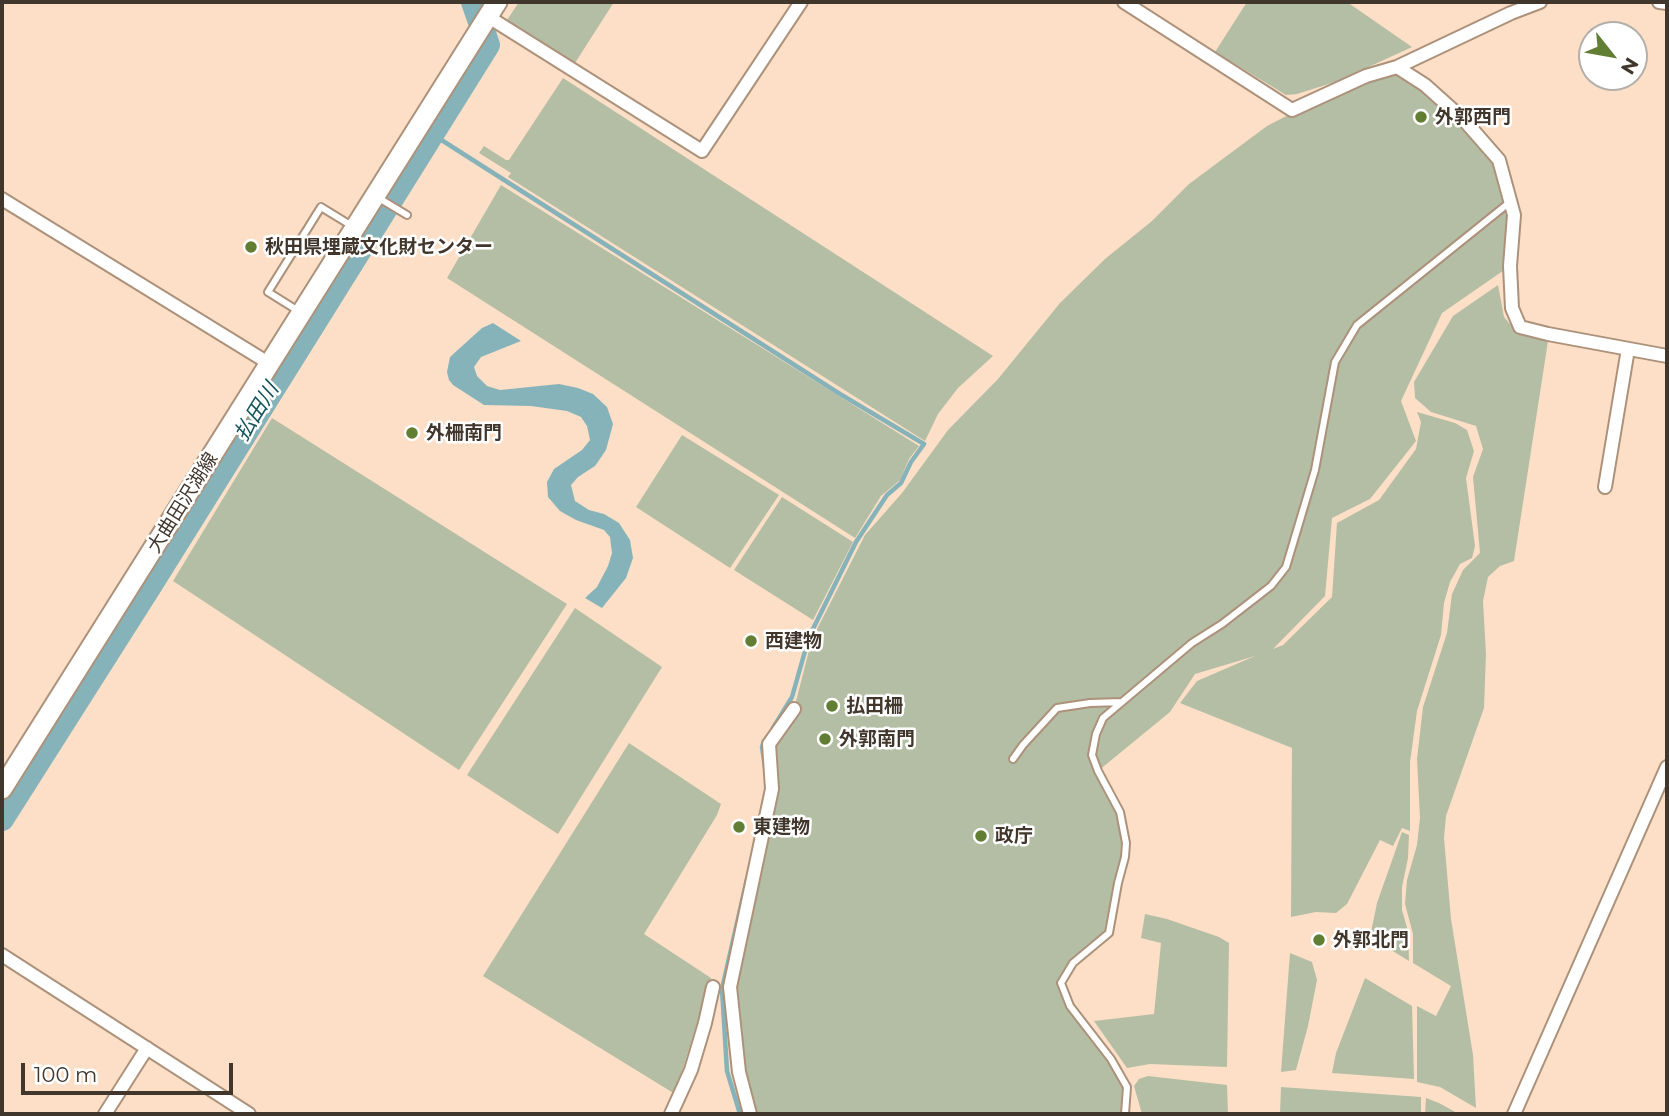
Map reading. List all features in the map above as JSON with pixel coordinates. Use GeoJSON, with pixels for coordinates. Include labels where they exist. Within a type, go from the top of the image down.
{"type":"FeatureCollection","features":[{"type":"Feature","properties":{"kind":"main road","name":"大曲田沢湖線"},"geometry":{"type":"LineString","coordinates":[[2,789],[487,17]]}},
{"type":"Feature","properties":{"kind":"street"},"geometry":{"type":"LineString","coordinates":[[487,17],[702,151],[801,2]]}},
{"type":"Feature","properties":{"kind":"street"},"geometry":{"type":"LineString","coordinates":[[1124,2],[1292,110],[1540,2]]}},
{"type":"Feature","properties":{"kind":"street"},"geometry":{"type":"LineString","coordinates":[[1659,2],[1667,4]]}},
{"type":"Feature","properties":{"kind":"street"},"geometry":{"type":"LineString","coordinates":[[1396,67],[1426,85],[1478,134],[1499,160],[1514,215],[1510,266],[1512,308],[1520,327],[1667,356]]}},
{"type":"Feature","properties":{"kind":"street"},"geometry":{"type":"LineString","coordinates":[[2,199],[270,364]]}},
{"type":"Feature","properties":{"kind":"street"},"geometry":{"type":"LineString","coordinates":[[1605,487],[1628,349]]}},
{"type":"Feature","properties":{"kind":"street"},"geometry":{"type":"LineString","coordinates":[[750,1114],[739,1072],[730,988],[772,789],[769,744],[794,709]]}},
{"type":"Feature","properties":{"kind":"street"},"geometry":{"type":"LineString","coordinates":[[1514,1114],[1667,767]]}},
{"type":"Feature","properties":{"kind":"street"},"geometry":{"type":"LineString","coordinates":[[2,955],[249,1114]]}},
{"type":"Feature","properties":{"kind":"street"},"geometry":{"type":"LineString","coordinates":[[671,1114],[691,1070],[713,987]]}},
{"type":"Feature","properties":{"kind":"street"},"geometry":{"type":"LineString","coordinates":[[105,1114],[147,1048]]}},
{"type":"Feature","properties":{"kind":"lane"},"geometry":{"type":"LineString","coordinates":[[375,196],[407,215]]}},
{"type":"Feature","properties":{"kind":"lane"},"geometry":{"type":"LineString","coordinates":[[1125,1114],[1127,1087],[1111,1059],[1070,1006],[1061,983],[1073,964],[1109,933],[1118,883],[1124,867],[1126,843],[1120,812],[1092,755],[1096,734],[1103,718],[1192,643],[1222,624],[1271,586],[1286,567],[1315,470],[1335,362],[1357,326],[1511,201]]}},
{"type":"Feature","properties":{"kind":"lane"},"geometry":{"type":"LineString","coordinates":[[302,313],[268,292],[321,207],[355,228]]}},
{"type":"Feature","properties":{"kind":"lane"},"geometry":{"type":"LineString","coordinates":[[1013,759],[1058,708],[1122,702]]}},
{"type":"Feature","properties":{"kind":"green space"},"geometry":{"type":"Polygon","coordinates":[[[519,2],[614,2],[575,63],[507,20],[519,2]]]}},
{"type":"Feature","properties":{"kind":"green space"},"geometry":{"type":"Polygon","coordinates":[[[1247,2],[1347,2],[1412,47],[1338,81],[1286,95],[1215,52],[1247,2]]]}},
{"type":"Feature","properties":{"kind":"green space"},"geometry":{"type":"Polygon","coordinates":[[[1397,67],[1425,85],[1499,160],[1511,201],[1510,266],[1442,313],[1401,401],[1416,441],[1370,499],[1332,518],[1325,596],[1273,649],[1283,645],[1332,597],[1337,523],[1379,500],[1416,449],[1421,422],[1417,412],[1455,423],[1467,430],[1474,451],[1466,478],[1475,546],[1472,558],[1460,564],[1450,582],[1444,603],[1441,635],[1417,711],[1410,762],[1410,831],[1402,828],[1393,846],[1380,840],[1347,904],[1336,913],[1316,912],[1291,917],[1292,748],[1180,703],[1197,681],[1255,656],[1195,674],[1170,712],[1098,771],[1120,812],[1126,843],[1109,933],[1073,963],[1061,983],[1070,1006],[1127,1087],[1125,1114],[750,1114],[730,987],[772,789],[769,744],[794,709],[812,639],[865,535],[902,493],[948,430],[998,379],[1060,303],[1105,259],[1152,221],[1189,184],[1267,126],[1329,94],[1397,67]]]}},
{"type":"Feature","properties":{"kind":"green space"},"geometry":{"type":"Polygon","coordinates":[[[563,78],[993,356],[958,388],[938,414],[925,441],[508,177],[511,173],[479,153],[484,146],[509,160],[563,78]]]}},
{"type":"Feature","properties":{"kind":"green space"},"geometry":{"type":"Polygon","coordinates":[[[501,185],[919,446],[909,459],[900,480],[881,496],[855,538],[447,278],[501,185]]]}},
{"type":"Feature","properties":{"kind":"green space"},"geometry":{"type":"Polygon","coordinates":[[[1498,285],[1504,317],[1514,329],[1548,341],[1514,561],[1500,566],[1488,577],[1483,601],[1486,654],[1484,708],[1446,816],[1444,838],[1451,919],[1473,1055],[1476,1108],[1440,1087],[1417,1082],[1417,1006],[1436,1016],[1451,986],[1413,963],[1413,934],[1405,904],[1407,880],[1417,845],[1420,818],[1417,759],[1423,707],[1447,633],[1452,594],[1463,570],[1480,553],[1473,477],[1483,449],[1476,426],[1431,412],[1415,398],[1414,382],[1453,316],[1498,285]]]}},
{"type":"Feature","properties":{"kind":"green space"},"geometry":{"type":"Polygon","coordinates":[[[272,418],[567,604],[459,770],[173,581],[272,418]]]}},
{"type":"Feature","properties":{"kind":"green space"},"geometry":{"type":"Polygon","coordinates":[[[682,435],[779,495],[730,568],[636,507],[682,435]]]}},
{"type":"Feature","properties":{"kind":"green space"},"geometry":{"type":"Polygon","coordinates":[[[782,497],[853,542],[813,620],[734,570],[782,497]]]}},
{"type":"Feature","properties":{"kind":"green space"},"geometry":{"type":"Polygon","coordinates":[[[575,608],[662,667],[558,834],[467,775],[575,608]]]}},
{"type":"Feature","properties":{"kind":"green space"},"geometry":{"type":"Polygon","coordinates":[[[629,743],[721,804],[717,815],[644,934],[711,978],[675,1094],[483,976],[629,743]]]}},
{"type":"Feature","properties":{"kind":"green space"},"geometry":{"type":"Polygon","coordinates":[[[1402,832],[1409,835],[1402,887],[1402,910],[1408,931],[1409,961],[1370,937],[1377,903],[1402,832]]]}},
{"type":"Feature","properties":{"kind":"green space"},"geometry":{"type":"Polygon","coordinates":[[[1145,914],[1167,919],[1229,943],[1227,1067],[1150,1064],[1127,1068],[1094,1021],[1154,1014],[1161,943],[1141,938],[1145,914]]]}},
{"type":"Feature","properties":{"kind":"green space"},"geometry":{"type":"Polygon","coordinates":[[[1290,953],[1312,962],[1317,980],[1296,1070],[1281,1072],[1290,953]]]}},
{"type":"Feature","properties":{"kind":"green space"},"geometry":{"type":"Polygon","coordinates":[[[1365,978],[1412,1006],[1414,1079],[1332,1073],[1336,1053],[1365,978]]]}},
{"type":"Feature","properties":{"kind":"green space"},"geometry":{"type":"Polygon","coordinates":[[[1148,1076],[1227,1085],[1228,1114],[1142,1114],[1134,1086],[1139,1079],[1148,1076]]]}},
{"type":"Feature","properties":{"kind":"green space"},"geometry":{"type":"Polygon","coordinates":[[[1281,1087],[1421,1097],[1421,1114],[1280,1114],[1281,1087]]]}},
{"type":"Feature","properties":{"kind":"green space"},"geometry":{"type":"Polygon","coordinates":[[[1426,1098],[1439,1103],[1459,1114],[1425,1114],[1426,1098]]]}},
{"type":"Feature","properties":{"kind":"water"},"geometry":{"type":"Polygon","coordinates":[[[493,323],[521,341],[481,357],[474,367],[477,376],[487,386],[500,390],[559,384],[593,394],[607,407],[613,424],[606,450],[595,466],[571,485],[575,501],[619,523],[630,540],[633,558],[626,578],[602,608],[585,598],[597,587],[608,566],[612,553],[610,537],[604,530],[560,511],[548,497],[547,482],[554,469],[582,450],[590,440],[587,426],[581,417],[567,411],[531,406],[484,405],[449,380],[447,372],[450,357],[482,328],[493,323]]]}},
{"type":"Feature","properties":{"kind":"waterway","name":"払田川"},"geometry":{"type":"LineString","coordinates":[[2,819],[488,45],[473,2]]}},
{"type":"Feature","properties":{"kind":"waterway"},"geometry":{"type":"LineString","coordinates":[[432,134],[840,394],[924,444],[901,483],[887,495],[856,542],[809,637],[792,697],[773,728]]}},
{"type":"Feature","properties":{"kind":"waterway"},"geometry":{"type":"LineString","coordinates":[[764,741],[762,747],[765,767]]}},
{"type":"Feature","properties":{"kind":"waterway"},"geometry":{"type":"LineString","coordinates":[[740,1114],[727,1071],[722,989],[747,879]]}},
{"type":"Feature","properties":{"kind":"place","name":"外郭西門"},"geometry":{"type":"Point","coordinates":[1421,117]}},
{"type":"Feature","properties":{"kind":"place","name":"秋田県埋蔵文化財センター"},"geometry":{"type":"Point","coordinates":[251,247]}},
{"type":"Feature","properties":{"kind":"place","name":"外柵南門"},"geometry":{"type":"Point","coordinates":[412,433]}},
{"type":"Feature","properties":{"kind":"place","name":"西建物"},"geometry":{"type":"Point","coordinates":[751,641]}},
{"type":"Feature","properties":{"kind":"place","name":"払田柵"},"geometry":{"type":"Point","coordinates":[832,706]}},
{"type":"Feature","properties":{"kind":"place","name":"外郭南門"},"geometry":{"type":"Point","coordinates":[825,739]}},
{"type":"Feature","properties":{"kind":"place","name":"東建物"},"geometry":{"type":"Point","coordinates":[739,827]}},
{"type":"Feature","properties":{"kind":"place","name":"政庁"},"geometry":{"type":"Point","coordinates":[981,836]}},
{"type":"Feature","properties":{"kind":"place","name":"外郭北門"},"geometry":{"type":"Point","coordinates":[1319,940]}}]}
